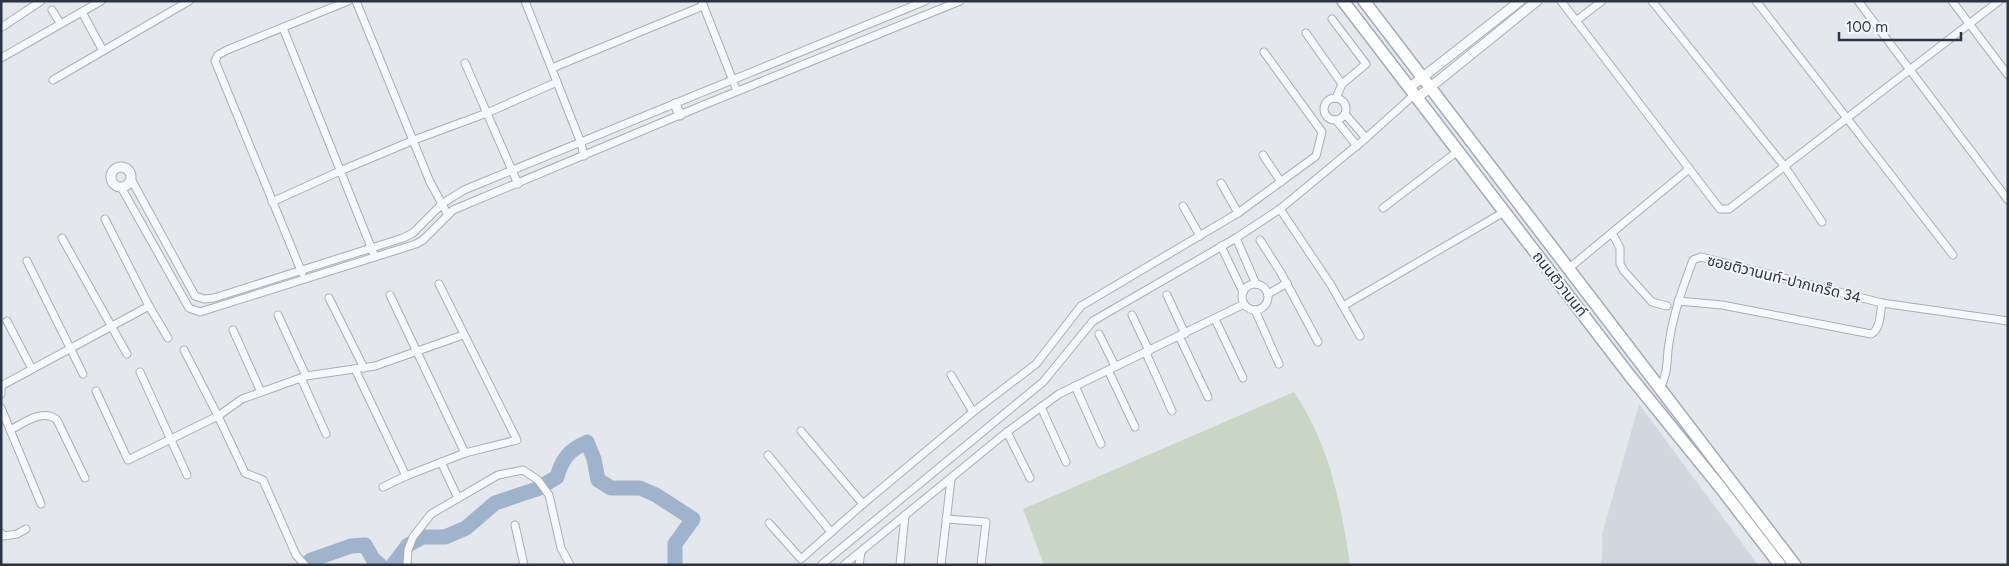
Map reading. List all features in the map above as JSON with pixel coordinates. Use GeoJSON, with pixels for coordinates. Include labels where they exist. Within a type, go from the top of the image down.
{"type":"FeatureCollection","features":[{"type":"Feature","properties":{"kind":"main road","name":"ถนนติวานนท์"},"geometry":{"type":"LineString","coordinates":[[1343,1],[1630,376],[1795,565]]}},
{"type":"Feature","properties":{"kind":"main road","name":"ถนนติวานนท์"},"geometry":{"type":"LineString","coordinates":[[1364,1],[1660,388],[1780,565]]}},
{"type":"Feature","properties":{"kind":"street"},"geometry":{"type":"LineString","coordinates":[[1,58],[101,1]]}},
{"type":"Feature","properties":{"kind":"street"},"geometry":{"type":"LineString","coordinates":[[53,80],[189,1]]}},
{"type":"Feature","properties":{"kind":"street"},"geometry":{"type":"LineString","coordinates":[[305,278],[215,61],[218,55],[227,50],[348,1]]}},
{"type":"Feature","properties":{"kind":"street"},"geometry":{"type":"LineString","coordinates":[[356,1],[430,182],[448,215]]}},
{"type":"Feature","properties":{"kind":"street"},"geometry":{"type":"LineString","coordinates":[[525,1],[581,143],[584,156]]}},
{"type":"Feature","properties":{"kind":"street"},"geometry":{"type":"LineString","coordinates":[[925,1],[464,190],[441,205],[413,233],[214,298],[204,299],[195,296],[131,179],[128,169],[122,166],[115,168],[111,173],[111,180],[115,185],[121,187],[189,308],[200,312],[423,240],[453,210],[737,91],[960,1]]}},
{"type":"Feature","properties":{"kind":"street"},"geometry":{"type":"LineString","coordinates":[[821,565],[1043,382],[1093,321],[1236,238],[1280,209],[1357,146],[1496,19],[1520,1]]}},
{"type":"Feature","properties":{"kind":"street"},"geometry":{"type":"LineString","coordinates":[[1427,82],[1503,28],[1537,1]]}},
{"type":"Feature","properties":{"kind":"street"},"geometry":{"type":"LineString","coordinates":[[1561,1],[1720,209],[1729,209],[1999,1]]}},
{"type":"Feature","properties":{"kind":"street"},"geometry":{"type":"LineString","coordinates":[[1576,21],[1602,1]]}},
{"type":"Feature","properties":{"kind":"street"},"geometry":{"type":"LineString","coordinates":[[1652,1],[1784,166],[1822,222]]}},
{"type":"Feature","properties":{"kind":"street"},"geometry":{"type":"LineString","coordinates":[[1756,1],[1953,255]]}},
{"type":"Feature","properties":{"kind":"street"},"geometry":{"type":"LineString","coordinates":[[1858,1],[2008,200]]}},
{"type":"Feature","properties":{"kind":"street"},"geometry":{"type":"LineString","coordinates":[[1952,1],[2008,75]]}},
{"type":"Feature","properties":{"kind":"street"},"geometry":{"type":"LineString","coordinates":[[552,68],[702,3],[737,91]]}},
{"type":"Feature","properties":{"kind":"street"},"geometry":{"type":"LineString","coordinates":[[2,27],[46,4],[60,23]]}},
{"type":"Feature","properties":{"kind":"street"},"geometry":{"type":"LineString","coordinates":[[82,12],[103,51]]}},
{"type":"Feature","properties":{"kind":"street"},"geometry":{"type":"LineString","coordinates":[[1332,18],[1366,64],[1342,84],[1336,98]]}},
{"type":"Feature","properties":{"kind":"street"},"geometry":{"type":"LineString","coordinates":[[1496,19],[1503,28]]}},
{"type":"Feature","properties":{"kind":"street"},"geometry":{"type":"LineString","coordinates":[[283,28],[375,257]]}},
{"type":"Feature","properties":{"kind":"street"},"geometry":{"type":"LineString","coordinates":[[1306,34],[1342,84]]}},
{"type":"Feature","properties":{"kind":"street"},"geometry":{"type":"LineString","coordinates":[[1264,52],[1322,132]]}},
{"type":"Feature","properties":{"kind":"street"},"geometry":{"type":"LineString","coordinates":[[465,63],[518,184]]}},
{"type":"Feature","properties":{"kind":"street"},"geometry":{"type":"LineString","coordinates":[[272,202],[340,171],[414,140],[487,113],[557,82]]}},
{"type":"Feature","properties":{"kind":"street"},"geometry":{"type":"LineString","coordinates":[[769,523],[801,559],[863,504],[974,412],[1036,364],[1080,306],[1238,213],[1316,156],[1326,117],[1323,111],[1324,104],[1329,99],[1336,98],[1345,104],[1345,114],[1366,138]]}},
{"type":"Feature","properties":{"kind":"street"},"geometry":{"type":"LineString","coordinates":[[675,104],[680,115]]}},
{"type":"Feature","properties":{"kind":"street"},"geometry":{"type":"LineString","coordinates":[[1336,120],[1345,114]]}},
{"type":"Feature","properties":{"kind":"street"},"geometry":{"type":"LineString","coordinates":[[1326,117],[1336,120],[1357,146]]}},
{"type":"Feature","properties":{"kind":"street"},"geometry":{"type":"LineString","coordinates":[[1383,208],[1458,151]]}},
{"type":"Feature","properties":{"kind":"street"},"geometry":{"type":"LineString","coordinates":[[1263,155],[1281,182]]}},
{"type":"Feature","properties":{"kind":"street"},"geometry":{"type":"LineString","coordinates":[[1568,268],[1689,169]]}},
{"type":"Feature","properties":{"kind":"street"},"geometry":{"type":"LineString","coordinates":[[121,187],[131,179]]}},
{"type":"Feature","properties":{"kind":"street"},"geometry":{"type":"LineString","coordinates":[[1221,183],[1238,213]]}},
{"type":"Feature","properties":{"kind":"street"},"geometry":{"type":"LineString","coordinates":[[1183,206],[1200,236]]}},
{"type":"Feature","properties":{"kind":"street"},"geometry":{"type":"LineString","coordinates":[[1280,209],[1343,306],[1360,336]]}},
{"type":"Feature","properties":{"kind":"street"},"geometry":{"type":"LineString","coordinates":[[1343,306],[1504,212]]}},
{"type":"Feature","properties":{"kind":"street"},"geometry":{"type":"LineString","coordinates":[[105,219],[149,306],[168,338]]}},
{"type":"Feature","properties":{"kind":"street"},"geometry":{"type":"LineString","coordinates":[[1612,233],[1620,248],[1620,264],[1624,272],[1652,302],[1667,306]]}},
{"type":"Feature","properties":{"kind":"street"},"geometry":{"type":"LineString","coordinates":[[62,238],[112,324],[127,354]]}},
{"type":"Feature","properties":{"kind":"street"},"geometry":{"type":"LineString","coordinates":[[1236,238],[1256,284]]}},
{"type":"Feature","properties":{"kind":"street"},"geometry":{"type":"LineString","coordinates":[[1260,240],[1318,342]]}},
{"type":"Feature","properties":{"kind":"street"},"geometry":{"type":"LineString","coordinates":[[1221,246],[1243,292],[1244,304],[1254,310],[1279,364]]}},
{"type":"Feature","properties":{"kind":"street","name":"ซอยติวานนท์-ปากเกร็ด 34"},"geometry":{"type":"LineString","coordinates":[[1660,388],[1667,376],[1669,342],[1678,301],[1693,260],[1701,257],[1882,303],[2008,321]]}},
{"type":"Feature","properties":{"kind":"street"},"geometry":{"type":"LineString","coordinates":[[27,261],[83,374]]}},
{"type":"Feature","properties":{"kind":"street"},"geometry":{"type":"LineString","coordinates":[[1268,294],[1286,283]]}},
{"type":"Feature","properties":{"kind":"street"},"geometry":{"type":"LineString","coordinates":[[383,487],[465,452],[517,440],[439,284]]}},
{"type":"Feature","properties":{"kind":"street"},"geometry":{"type":"LineString","coordinates":[[1243,292],[1248,286],[1256,284],[1264,287],[1268,294],[1266,305],[1254,310]]}},
{"type":"Feature","properties":{"kind":"street"},"geometry":{"type":"LineString","coordinates":[[390,295],[465,452]]}},
{"type":"Feature","properties":{"kind":"street"},"geometry":{"type":"LineString","coordinates":[[1168,295],[1182,335],[1208,397]]}},
{"type":"Feature","properties":{"kind":"street"},"geometry":{"type":"LineString","coordinates":[[329,298],[364,368]]}},
{"type":"Feature","properties":{"kind":"street"},"geometry":{"type":"LineString","coordinates":[[1678,301],[1722,305],[1871,334],[1876,332],[1879,324],[1882,303]]}},
{"type":"Feature","properties":{"kind":"street"},"geometry":{"type":"LineString","coordinates":[[844,565],[1007,432],[1059,394],[1244,304]]}},
{"type":"Feature","properties":{"kind":"street"},"geometry":{"type":"LineString","coordinates":[[1,394],[1,386],[71,349],[112,324],[149,306]]}},
{"type":"Feature","properties":{"kind":"street"},"geometry":{"type":"LineString","coordinates":[[278,315],[326,434]]}},
{"type":"Feature","properties":{"kind":"street"},"geometry":{"type":"LineString","coordinates":[[1132,315],[1172,411]]}},
{"type":"Feature","properties":{"kind":"street"},"geometry":{"type":"LineString","coordinates":[[1215,319],[1243,378]]}},
{"type":"Feature","properties":{"kind":"street"},"geometry":{"type":"LineString","coordinates":[[7,321],[32,369]]}},
{"type":"Feature","properties":{"kind":"street"},"geometry":{"type":"LineString","coordinates":[[233,330],[261,392]]}},
{"type":"Feature","properties":{"kind":"street"},"geometry":{"type":"LineString","coordinates":[[1100,334],[1115,366]]}},
{"type":"Feature","properties":{"kind":"street"},"geometry":{"type":"LineString","coordinates":[[96,391],[128,460],[218,416],[242,399],[303,377],[375,366],[463,335]]}},
{"type":"Feature","properties":{"kind":"street"},"geometry":{"type":"LineString","coordinates":[[184,350],[245,473],[263,480],[296,555],[303,562]]}},
{"type":"Feature","properties":{"kind":"street"},"geometry":{"type":"LineString","coordinates":[[355,369],[406,476]]}},
{"type":"Feature","properties":{"kind":"street"},"geometry":{"type":"LineString","coordinates":[[1108,370],[1135,427]]}},
{"type":"Feature","properties":{"kind":"street"},"geometry":{"type":"LineString","coordinates":[[140,372],[186,475]]}},
{"type":"Feature","properties":{"kind":"street"},"geometry":{"type":"LineString","coordinates":[[951,375],[974,412]]}},
{"type":"Feature","properties":{"kind":"street"},"geometry":{"type":"LineString","coordinates":[[1075,386],[1101,444]]}},
{"type":"Feature","properties":{"kind":"street"},"geometry":{"type":"LineString","coordinates":[[1041,407],[1066,462]]}},
{"type":"Feature","properties":{"kind":"street"},"geometry":{"type":"LineString","coordinates":[[1,408],[41,504]]}},
{"type":"Feature","properties":{"kind":"street"},"geometry":{"type":"LineString","coordinates":[[10,430],[40,416],[53,417],[57,420],[85,478]]}},
{"type":"Feature","properties":{"kind":"street"},"geometry":{"type":"LineString","coordinates":[[802,431],[863,504]]}},
{"type":"Feature","properties":{"kind":"street"},"geometry":{"type":"LineString","coordinates":[[1007,432],[1030,478]]}},
{"type":"Feature","properties":{"kind":"street"},"geometry":{"type":"LineString","coordinates":[[768,455],[831,532]]}},
{"type":"Feature","properties":{"kind":"street"},"geometry":{"type":"LineString","coordinates":[[441,462],[458,498]]}},
{"type":"Feature","properties":{"kind":"street"},"geometry":{"type":"LineString","coordinates":[[407,565],[408,550],[413,537],[431,514],[498,475],[523,470],[538,480],[549,495],[561,548],[570,565]]}},
{"type":"Feature","properties":{"kind":"street"},"geometry":{"type":"LineString","coordinates":[[941,565],[951,479]]}},
{"type":"Feature","properties":{"kind":"street"},"geometry":{"type":"LineString","coordinates":[[900,565],[905,515]]}},
{"type":"Feature","properties":{"kind":"street"},"geometry":{"type":"LineString","coordinates":[[946,519],[986,522],[981,565]]}},
{"type":"Feature","properties":{"kind":"street"},"geometry":{"type":"LineString","coordinates":[[515,525],[524,565]]}},
{"type":"Feature","properties":{"kind":"street"},"geometry":{"type":"LineString","coordinates":[[1,533],[4,536],[26,529]]}},
{"type":"Feature","properties":{"kind":"street"},"geometry":{"type":"LineString","coordinates":[[859,565],[861,552]]}},
{"type":"Feature","properties":{"kind":"shaded area"},"geometry":{"type":"Polygon","coordinates":[[[1639,404],[1758,565],[1600,565],[1602,558],[1602,534],[1639,404]]]}},
{"type":"Feature","properties":{"kind":"green space"},"geometry":{"type":"Polygon","coordinates":[[[1294,392],[1306,412],[1325,453],[1338,497],[1350,565],[1044,565],[1023,509],[1294,392]]]}},
{"type":"Feature","properties":{"kind":"waterway"},"geometry":{"type":"LineString","coordinates":[[393,565],[408,545],[423,537],[445,537],[466,528],[495,503],[537,489],[557,477],[561,465],[567,456],[575,448],[587,442],[594,459],[598,480],[611,488],[640,488],[656,495],[693,519],[675,544],[675,565]]}},
{"type":"Feature","properties":{"kind":"waterway"},"geometry":{"type":"LineString","coordinates":[[305,565],[311,560],[351,546],[365,545],[373,559],[380,565]]}}]}
